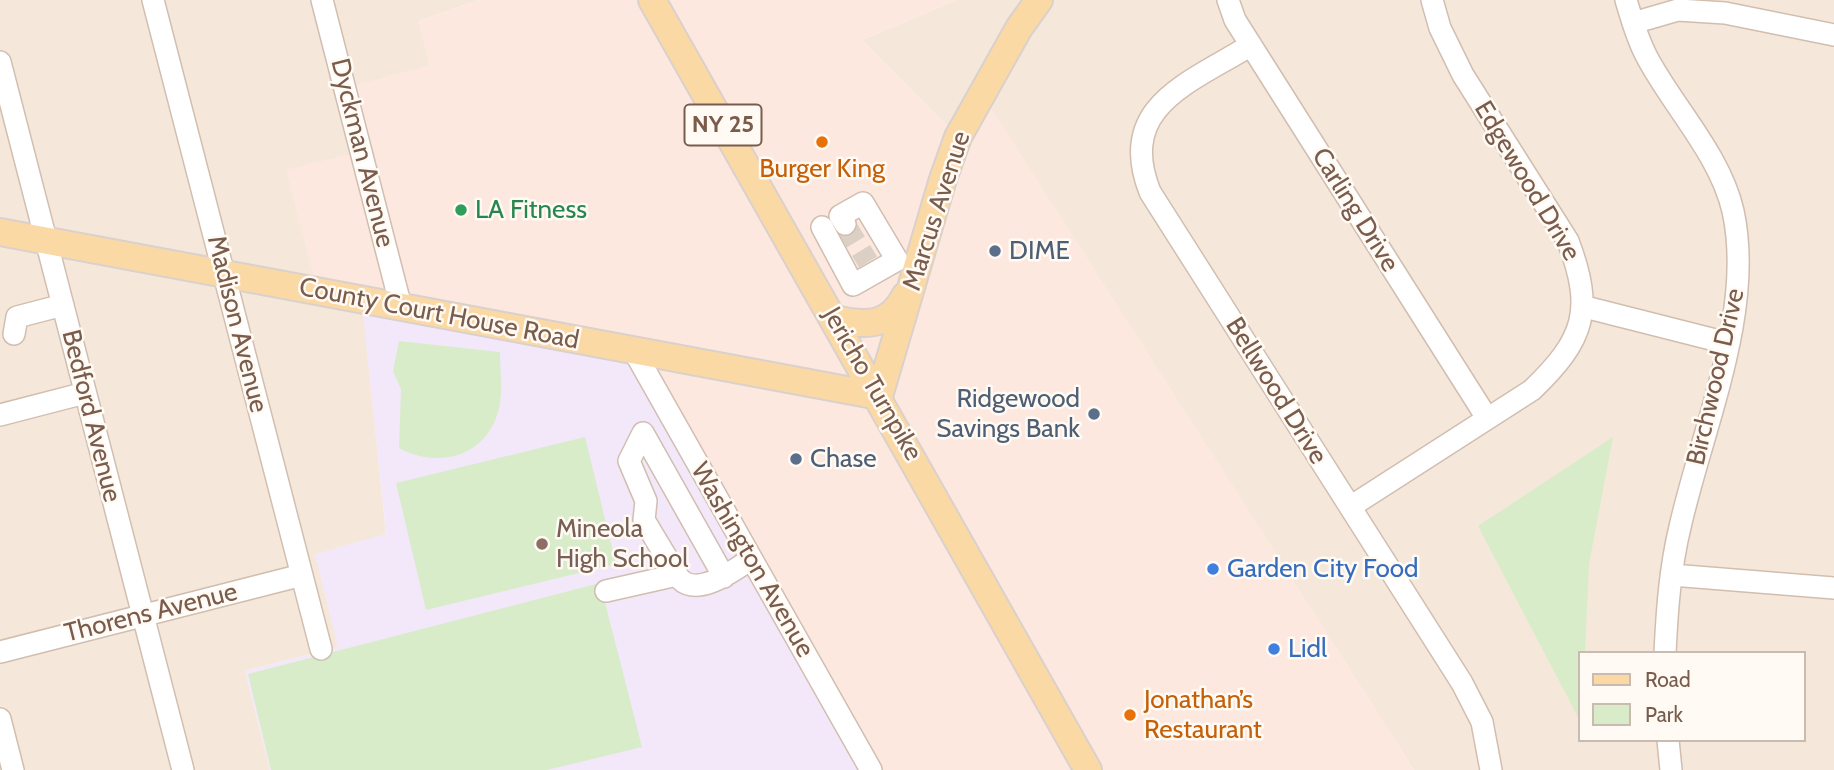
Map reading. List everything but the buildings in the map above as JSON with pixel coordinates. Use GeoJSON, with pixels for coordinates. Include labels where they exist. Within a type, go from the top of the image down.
{"type":"FeatureCollection","features":[{"type":"Feature","properties":{"kind":"main road","name":"Jericho Turnpike"},"geometry":{"type":"LineString","coordinates":[[652,0],[879,396],[1081,767]]}},
{"type":"Feature","properties":{"kind":"main road","name":"Marcus Avenue"},"geometry":{"type":"LineString","coordinates":[[879,396],[958,137],[1019,28],[1039,0]]}},
{"type":"Feature","properties":{"kind":"main road","name":"County Court House Road"},"geometry":{"type":"LineString","coordinates":[[0,232],[879,396]]}},
{"type":"Feature","properties":{"kind":"main road"},"geometry":{"type":"LineString","coordinates":[[829,309],[872,324],[891,316],[904,299],[918,265]]}},
{"type":"Feature","properties":{"kind":"street","name":"Madison Avenue"},"geometry":{"type":"LineString","coordinates":[[153,0],[321,649]]}},
{"type":"Feature","properties":{"kind":"street","name":"Dyckman Avenue"},"geometry":{"type":"LineString","coordinates":[[322,0],[401,307]]}},
{"type":"Feature","properties":{"kind":"street","name":"Carling Drive"},"geometry":{"type":"LineString","coordinates":[[1228,0],[1235,20],[1487,418]]}},
{"type":"Feature","properties":{"kind":"street","name":"Edgewood Drive"},"geometry":{"type":"LineString","coordinates":[[1350,507],[1532,390],[1556,367],[1572,342],[1585,306],[1579,270],[1568,241],[1463,75],[1440,28],[1432,0]]}},
{"type":"Feature","properties":{"kind":"street","name":"Birchwood Drive"},"geometry":{"type":"LineString","coordinates":[[1626,0],[1648,61],[1711,159],[1732,207],[1740,276],[1727,343],[1680,525],[1672,575],[1665,651]]}},
{"type":"Feature","properties":{"kind":"street"},"geometry":{"type":"LineString","coordinates":[[1633,23],[1678,10],[1725,13],[1834,35]]}},
{"type":"Feature","properties":{"kind":"street","name":"Bellwood Drive"},"geometry":{"type":"LineString","coordinates":[[1251,45],[1159,106],[1143,131],[1140,167],[1150,191],[1475,706],[1484,729],[1491,770]]}},
{"type":"Feature","properties":{"kind":"street","name":"Bedford Avenue"},"geometry":{"type":"LineString","coordinates":[[0,62],[183,770]]}},
{"type":"Feature","properties":{"kind":"street"},"geometry":{"type":"LineString","coordinates":[[829,309],[871,268],[897,260],[863,203],[840,216],[845,225]]}},
{"type":"Feature","properties":{"kind":"street"},"geometry":{"type":"LineString","coordinates":[[822,227],[853,285]]}},
{"type":"Feature","properties":{"kind":"street"},"geometry":{"type":"LineString","coordinates":[[14,334],[17,317],[63,304]]}},
{"type":"Feature","properties":{"kind":"street"},"geometry":{"type":"LineString","coordinates":[[1585,306],[1727,343]]}},
{"type":"Feature","properties":{"kind":"street","name":"Washington Avenue"},"geometry":{"type":"LineString","coordinates":[[634,351],[871,770]]}},
{"type":"Feature","properties":{"kind":"street"},"geometry":{"type":"LineString","coordinates":[[0,415],[85,393]]}},
{"type":"Feature","properties":{"kind":"street"},"geometry":{"type":"LineString","coordinates":[[724,577],[643,433],[629,461],[646,500],[644,520],[682,583],[690,587],[724,577],[751,559]]}},
{"type":"Feature","properties":{"kind":"street","name":"Thorens Avenue"},"geometry":{"type":"LineString","coordinates":[[0,652],[302,575]]}},
{"type":"Feature","properties":{"kind":"street"},"geometry":{"type":"LineString","coordinates":[[606,591],[677,575]]}},
{"type":"Feature","properties":{"kind":"street"},"geometry":{"type":"LineString","coordinates":[[1672,575],[1834,588]]}},
{"type":"Feature","properties":{"kind":"street"},"geometry":{"type":"LineString","coordinates":[[0,719],[13,770]]}},
{"type":"Feature","properties":{"kind":"street"},"geometry":{"type":"LineString","coordinates":[[1668,742],[1671,770]]}},
{"type":"Feature","properties":{"kind":"shaded area"},"geometry":{"type":"Polygon","coordinates":[[[0,0],[479,0],[419,21],[430,65],[359,152],[362,298],[386,535],[339,647],[245,671],[270,770],[0,770],[0,0]]]}},
{"type":"Feature","properties":{"kind":"shaded area"},"geometry":{"type":"Polygon","coordinates":[[[479,0],[956,0],[862,40],[958,137],[982,94],[1414,770],[871,770],[634,351],[317,289],[286,170],[359,152],[343,89],[429,65],[419,21],[479,0]]]}},
{"type":"Feature","properties":{"kind":"shaded area"},"geometry":{"type":"Polygon","coordinates":[[[956,0],[1834,0],[1834,770],[1414,770],[982,95],[958,137],[862,40],[956,0]]]}},
{"type":"Feature","properties":{"kind":"shaded area","name":"Mineola High School"},"geometry":{"type":"Polygon","coordinates":[[[363,314],[627,361],[862,770],[270,770],[245,671],[338,647],[315,554],[386,534],[363,314]]]}},
{"type":"Feature","properties":{"kind":"green space"},"geometry":{"type":"Polygon","coordinates":[[[399,341],[500,352],[499,408],[484,438],[473,448],[445,458],[430,458],[399,448],[401,389],[393,371],[399,341]]]}},
{"type":"Feature","properties":{"kind":"green space"},"geometry":{"type":"Polygon","coordinates":[[[585,437],[616,564],[426,610],[396,483],[585,437]]]}},
{"type":"Feature","properties":{"kind":"green space"},"geometry":{"type":"Polygon","coordinates":[[[1613,437],[1589,564],[1585,651],[1578,651],[1578,717],[1478,526],[1613,437]]]}},
{"type":"Feature","properties":{"kind":"green space"},"geometry":{"type":"Polygon","coordinates":[[[600,583],[642,747],[547,770],[271,770],[248,674],[600,583]]]}},
{"type":"Feature","properties":{"kind":"tunnel"},"geometry":{"type":"LineString","coordinates":[[845,224],[868,262]]}},
{"type":"Feature","properties":{"kind":"place","name":"Burger King"},"geometry":{"type":"Point","coordinates":[822,142]}},
{"type":"Feature","properties":{"kind":"place","name":"LA Fitness"},"geometry":{"type":"Point","coordinates":[461,210]}},
{"type":"Feature","properties":{"kind":"place","name":"DIME"},"geometry":{"type":"Point","coordinates":[995,251]}},
{"type":"Feature","properties":{"kind":"place","name":"Ridgewood Savings Bank"},"geometry":{"type":"Point","coordinates":[1094,414]}},
{"type":"Feature","properties":{"kind":"place","name":"Chase"},"geometry":{"type":"Point","coordinates":[796,459]}},
{"type":"Feature","properties":{"kind":"place","name":"Mineola High School"},"geometry":{"type":"Point","coordinates":[542,544]}},
{"type":"Feature","properties":{"kind":"place","name":"Garden City Food"},"geometry":{"type":"Point","coordinates":[1213,569]}},
{"type":"Feature","properties":{"kind":"place","name":"Lidl"},"geometry":{"type":"Point","coordinates":[1274,649]}},
{"type":"Feature","properties":{"kind":"place","name":"Jonathan’s Restaurant"},"geometry":{"type":"Point","coordinates":[1130,715]}}]}
